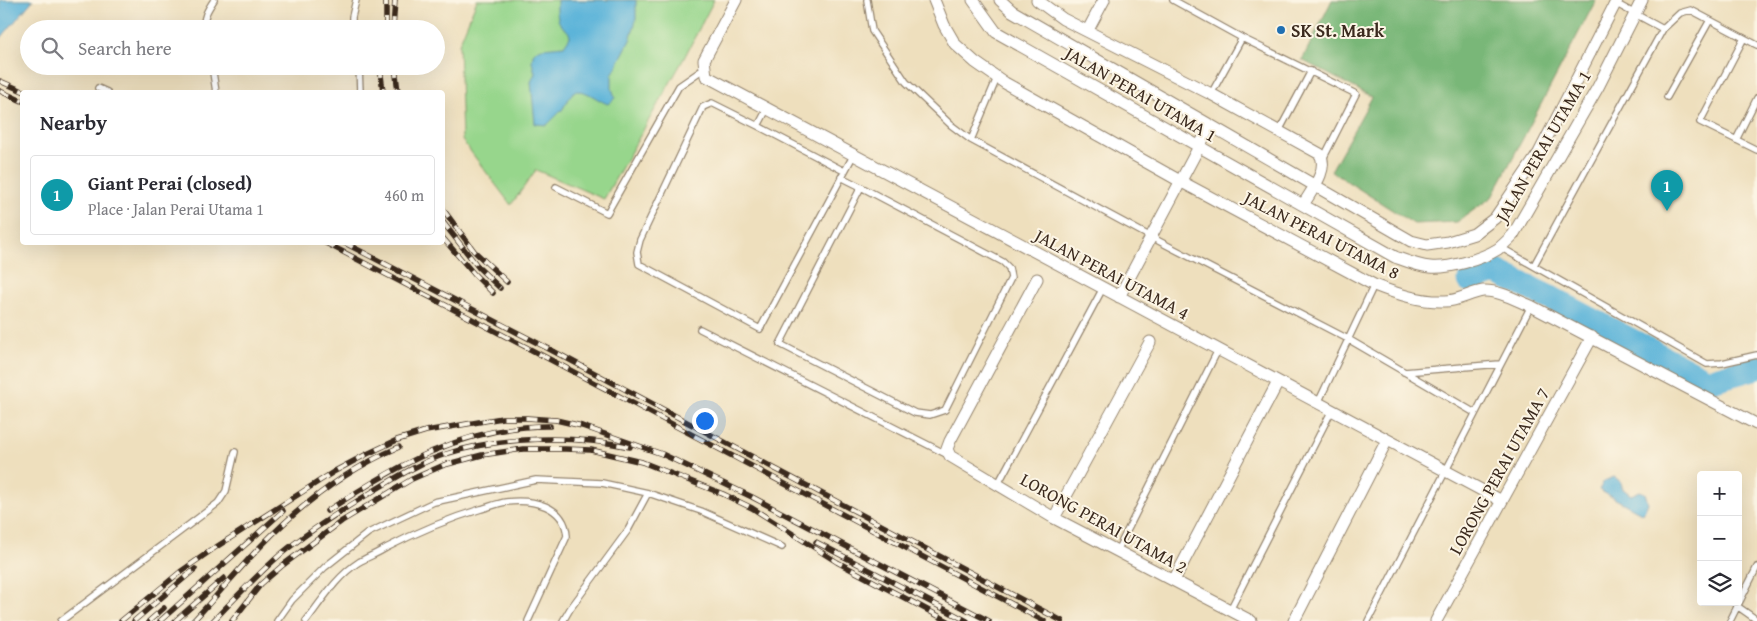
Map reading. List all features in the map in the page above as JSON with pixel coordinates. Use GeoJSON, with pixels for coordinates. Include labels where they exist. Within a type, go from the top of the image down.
{"type":"FeatureCollection","features":[{"type":"Feature","properties":{"kind":"street"},"geometry":{"type":"LineString","coordinates":[[706,72],[704,60],[736,0]]}},
{"type":"Feature","properties":{"kind":"street"},"geometry":{"type":"LineString","coordinates":[[934,0],[944,25],[955,44],[975,62],[997,78],[1180,181]]}},
{"type":"Feature","properties":{"kind":"street","name":"JALAN PERAI UTAMA 1"},"geometry":{"type":"LineString","coordinates":[[973,0],[996,32],[1395,257],[1431,267],[1445,266],[1485,256],[1500,248],[1512,235],[1598,87],[1642,0]]}},
{"type":"Feature","properties":{"kind":"street","name":"JALAN PERAI UTAMA 1"},"geometry":{"type":"LineString","coordinates":[[1000,0],[1012,11],[1210,126],[1411,241],[1427,245],[1448,242],[1474,234],[1495,218],[1539,153],[1616,2]]}},
{"type":"Feature","properties":{"kind":"street","name":"JALAN PERAI UTAMA 1"},"geometry":{"type":"LineString","coordinates":[[1037,0],[1063,18],[1211,94],[1320,154],[1323,159]]}},
{"type":"Feature","properties":{"kind":"street"},"geometry":{"type":"LineString","coordinates":[[1088,30],[1104,0]]}},
{"type":"Feature","properties":{"kind":"street","name":"JALAN PERAI UTAMA 4"},"geometry":{"type":"LineString","coordinates":[[706,72],[853,156],[1502,501]]}},
{"type":"Feature","properties":{"kind":"street"},"geometry":{"type":"LineString","coordinates":[[1119,297],[1210,126]]}},
{"type":"Feature","properties":{"kind":"street"},"geometry":{"type":"LineString","coordinates":[[1303,205],[1323,167],[1323,159]]}},
{"type":"Feature","properties":{"kind":"street","name":"JALAN PERAI UTAMA 8"},"geometry":{"type":"LineString","coordinates":[[1180,181],[1374,285],[1397,294],[1418,299],[1446,301],[1484,291],[1496,292],[1530,306],[1756,424]]}},
{"type":"Feature","properties":{"kind":"street"},"geometry":{"type":"LineString","coordinates":[[948,452],[1037,279]]}},
{"type":"Feature","properties":{"kind":"street","name":"LORONG PERAI UTAMA 7"},"geometry":{"type":"LineString","coordinates":[[1436,621],[1592,337]]}},
{"type":"Feature","properties":{"kind":"street"},"geometry":{"type":"LineString","coordinates":[[1054,518],[1150,342]]}},
{"type":"Feature","properties":{"kind":"street"},"geometry":{"type":"LineString","coordinates":[[1174,580],[1278,382]]}},
{"type":"Feature","properties":{"kind":"street"},"geometry":{"type":"LineString","coordinates":[[1294,621],[1387,440]]}},
{"type":"Feature","properties":{"kind":"street","name":"LORONG PERAI UTAMA 2"},"geometry":{"type":"LineString","coordinates":[[948,452],[1054,518],[1251,621]]}},
{"type":"Feature","properties":{"kind":"lane"},"geometry":{"type":"LineString","coordinates":[[205,20],[207,10],[214,0]]}},
{"type":"Feature","properties":{"kind":"lane"},"geometry":{"type":"LineString","coordinates":[[352,20],[356,0]]}},
{"type":"Feature","properties":{"kind":"lane"},"geometry":{"type":"LineString","coordinates":[[866,0],[872,31],[906,82],[951,125],[971,140],[1151,237],[1348,339],[1475,413]]}},
{"type":"Feature","properties":{"kind":"lane"},"geometry":{"type":"LineString","coordinates":[[1173,0],[1242,38],[1356,94],[1323,159]]}},
{"type":"Feature","properties":{"kind":"lane"},"geometry":{"type":"LineString","coordinates":[[1616,2],[1663,29]]}},
{"type":"Feature","properties":{"kind":"lane"},"geometry":{"type":"LineString","coordinates":[[1534,265],[1663,29],[1680,13],[1691,10],[1757,45]]}},
{"type":"Feature","properties":{"kind":"lane"},"geometry":{"type":"LineString","coordinates":[[1666,97],[1710,20]]}},
{"type":"Feature","properties":{"kind":"lane"},"geometry":{"type":"LineString","coordinates":[[1211,94],[1242,38]]}},
{"type":"Feature","properties":{"kind":"lane"},"geometry":{"type":"LineString","coordinates":[[1744,38],[1700,122],[1757,150]]}},
{"type":"Feature","properties":{"kind":"lane"},"geometry":{"type":"LineString","coordinates":[[1279,131],[1311,71]]}},
{"type":"Feature","properties":{"kind":"lane"},"geometry":{"type":"LineString","coordinates":[[556,187],[607,213],[680,86],[706,72]]}},
{"type":"Feature","properties":{"kind":"lane"},"geometry":{"type":"LineString","coordinates":[[213,75],[216,90]]}},
{"type":"Feature","properties":{"kind":"lane"},"geometry":{"type":"LineString","coordinates":[[359,75],[360,90]]}},
{"type":"Feature","properties":{"kind":"lane"},"geometry":{"type":"LineString","coordinates":[[971,140],[997,78]]}},
{"type":"Feature","properties":{"kind":"lane"},"geometry":{"type":"LineString","coordinates":[[98,88],[102,90]]}},
{"type":"Feature","properties":{"kind":"lane"},"geometry":{"type":"LineString","coordinates":[[1736,140],[1757,98]]}},
{"type":"Feature","properties":{"kind":"lane"},"geometry":{"type":"LineString","coordinates":[[844,170],[712,103],[703,107],[640,240],[637,252],[639,264],[760,329],[853,156]]}},
{"type":"Feature","properties":{"kind":"lane"},"geometry":{"type":"LineString","coordinates":[[758,126],[768,109]]}},
{"type":"Feature","properties":{"kind":"lane"},"geometry":{"type":"LineString","coordinates":[[841,177],[861,187],[1003,262],[1009,268],[1011,278],[945,410],[930,415],[915,413],[780,344],[861,187]]}},
{"type":"Feature","properties":{"kind":"lane"},"geometry":{"type":"LineString","coordinates":[[1500,248],[1534,265],[1707,364],[1722,363],[1757,355]]}},
{"type":"Feature","properties":{"kind":"lane"},"geometry":{"type":"LineString","coordinates":[[1318,403],[1374,285]]}},
{"type":"Feature","properties":{"kind":"lane"},"geometry":{"type":"LineString","coordinates":[[998,484],[1103,288]]}},
{"type":"Feature","properties":{"kind":"lane"},"geometry":{"type":"LineString","coordinates":[[1368,621],[1530,306]]}},
{"type":"Feature","properties":{"kind":"lane"},"geometry":{"type":"LineString","coordinates":[[700,329],[948,452]]}},
{"type":"Feature","properties":{"kind":"lane"},"geometry":{"type":"LineString","coordinates":[[1117,550],[1218,350]]}},
{"type":"Feature","properties":{"kind":"lane"},"geometry":{"type":"LineString","coordinates":[[1404,372],[1500,364]]}},
{"type":"Feature","properties":{"kind":"lane"},"geometry":{"type":"LineString","coordinates":[[1230,610],[1332,410]]}},
{"type":"Feature","properties":{"kind":"lane"},"geometry":{"type":"LineString","coordinates":[[61,621],[218,503],[226,491],[236,452]]}},
{"type":"Feature","properties":{"kind":"lane"},"geometry":{"type":"LineString","coordinates":[[278,621],[292,600],[325,567],[368,533],[434,502],[536,480],[602,483],[648,493],[702,511],[782,547]]}},
{"type":"Feature","properties":{"kind":"lane"},"geometry":{"type":"LineString","coordinates":[[563,621],[628,530],[648,493]]}},
{"type":"Feature","properties":{"kind":"lane"},"geometry":{"type":"LineString","coordinates":[[306,621],[331,588],[359,562],[405,538],[453,517],[505,502],[522,501],[542,504],[554,509],[567,528],[567,536],[528,621]]}},
{"type":"Feature","properties":{"kind":"lane"},"geometry":{"type":"LineString","coordinates":[[1742,596],[1757,567]]}},
{"type":"Feature","properties":{"kind":"lane"},"geometry":{"type":"LineString","coordinates":[[1730,621],[1737,606],[1757,620]]}},
{"type":"Feature","properties":{"kind":"green space"},"geometry":{"type":"Polygon","coordinates":[[[477,0],[714,0],[683,60],[604,199],[536,170],[511,205],[462,140],[459,44],[477,0]]]}},
{"type":"Feature","properties":{"kind":"green space"},"geometry":{"type":"Polygon","coordinates":[[[1332,0],[1596,0],[1492,197],[1457,222],[1414,224],[1331,171],[1372,97],[1302,60],[1332,0]]]}},
{"type":"Feature","properties":{"kind":"water"},"geometry":{"type":"Polygon","coordinates":[[[0,0],[33,0],[0,39],[0,0]]]}},
{"type":"Feature","properties":{"kind":"water"},"geometry":{"type":"Polygon","coordinates":[[[557,0],[636,0],[636,20],[630,40],[612,75],[612,88],[615,98],[608,104],[587,93],[573,92],[562,110],[547,125],[535,124],[531,82],[535,73],[532,62],[533,54],[542,48],[564,46],[570,37],[568,31],[558,20],[557,0]]]}},
{"type":"Feature","properties":{"kind":"water"},"geometry":{"type":"Polygon","coordinates":[[[1614,477],[1620,481],[1622,488],[1631,495],[1640,491],[1645,493],[1648,503],[1643,514],[1599,490],[1604,481],[1614,477]]]}},
{"type":"Feature","properties":{"kind":"waterway"},"geometry":{"type":"LineString","coordinates":[[1470,280],[1495,271],[1708,381],[1757,367]]}},
{"type":"Feature","properties":{"kind":"railway"},"geometry":{"type":"LineString","coordinates":[[386,0],[386,20]]}},
{"type":"Feature","properties":{"kind":"railway"},"geometry":{"type":"LineString","coordinates":[[394,20],[395,0]]}},
{"type":"Feature","properties":{"kind":"railway"},"geometry":{"type":"LineString","coordinates":[[381,75],[383,90]]}},
{"type":"Feature","properties":{"kind":"railway"},"geometry":{"type":"LineString","coordinates":[[396,75],[398,90]]}},
{"type":"Feature","properties":{"kind":"railway"},"geometry":{"type":"LineString","coordinates":[[0,81],[20,90]]}},
{"type":"Feature","properties":{"kind":"railway"},"geometry":{"type":"LineString","coordinates":[[0,91],[20,100]]}},
{"type":"Feature","properties":{"kind":"railway"},"geometry":{"type":"LineString","coordinates":[[445,212],[474,251],[507,282]]}},
{"type":"Feature","properties":{"kind":"railway"},"geometry":{"type":"LineString","coordinates":[[445,225],[479,268],[500,288]]}},
{"type":"Feature","properties":{"kind":"railway"},"geometry":{"type":"LineString","coordinates":[[445,240],[493,293]]}},
{"type":"Feature","properties":{"kind":"railway"},"geometry":{"type":"LineString","coordinates":[[330,245],[1044,621]]}},
{"type":"Feature","properties":{"kind":"railway"},"geometry":{"type":"LineString","coordinates":[[349,245],[1062,621]]}},
{"type":"Feature","properties":{"kind":"railway"},"geometry":{"type":"LineString","coordinates":[[121,621],[180,572],[335,471],[397,440],[426,431],[502,418],[556,420],[582,426],[662,454],[752,497],[989,621]]}},
{"type":"Feature","properties":{"kind":"railway"},"geometry":{"type":"LineString","coordinates":[[327,511],[405,464],[432,451],[489,433],[519,428],[550,426]]}},
{"type":"Feature","properties":{"kind":"railway"},"geometry":{"type":"LineString","coordinates":[[213,621],[263,570],[303,537],[375,490],[427,461],[467,448],[538,439],[585,440],[630,447]]}},
{"type":"Feature","properties":{"kind":"railway"},"geometry":{"type":"LineString","coordinates":[[193,621],[260,547],[291,517],[342,478],[379,456],[399,447]]}},
{"type":"Feature","properties":{"kind":"railway"},"geometry":{"type":"LineString","coordinates":[[232,621],[261,584],[283,565],[342,521],[412,479],[444,465],[482,455],[523,449],[591,450],[642,462],[723,494],[752,508],[837,562],[948,621]]}},
{"type":"Feature","properties":{"kind":"railway"},"geometry":{"type":"LineString","coordinates":[[160,621],[283,511]]}},
{"type":"Feature","properties":{"kind":"railway"},"geometry":{"type":"LineString","coordinates":[[816,542],[967,621]]}},
{"type":"Feature","properties":{"kind":"railway"},"geometry":{"type":"LineString","coordinates":[[134,621],[195,569]]}},
{"type":"Feature","properties":{"kind":"railway"},"geometry":{"type":"LineString","coordinates":[[175,621],[224,578]]}},
{"type":"Feature","properties":{"kind":"railway"},"geometry":{"type":"LineString","coordinates":[[149,621],[164,608]]}},
{"type":"Feature","properties":{"kind":"place","name":"SK St. Mark"},"geometry":{"type":"Point","coordinates":[1281,30]}},
{"type":"Feature","properties":{"kind":"place","name":"Giant Perai (closed)"},"geometry":{"type":"Point","coordinates":[1667,211]}}]}
